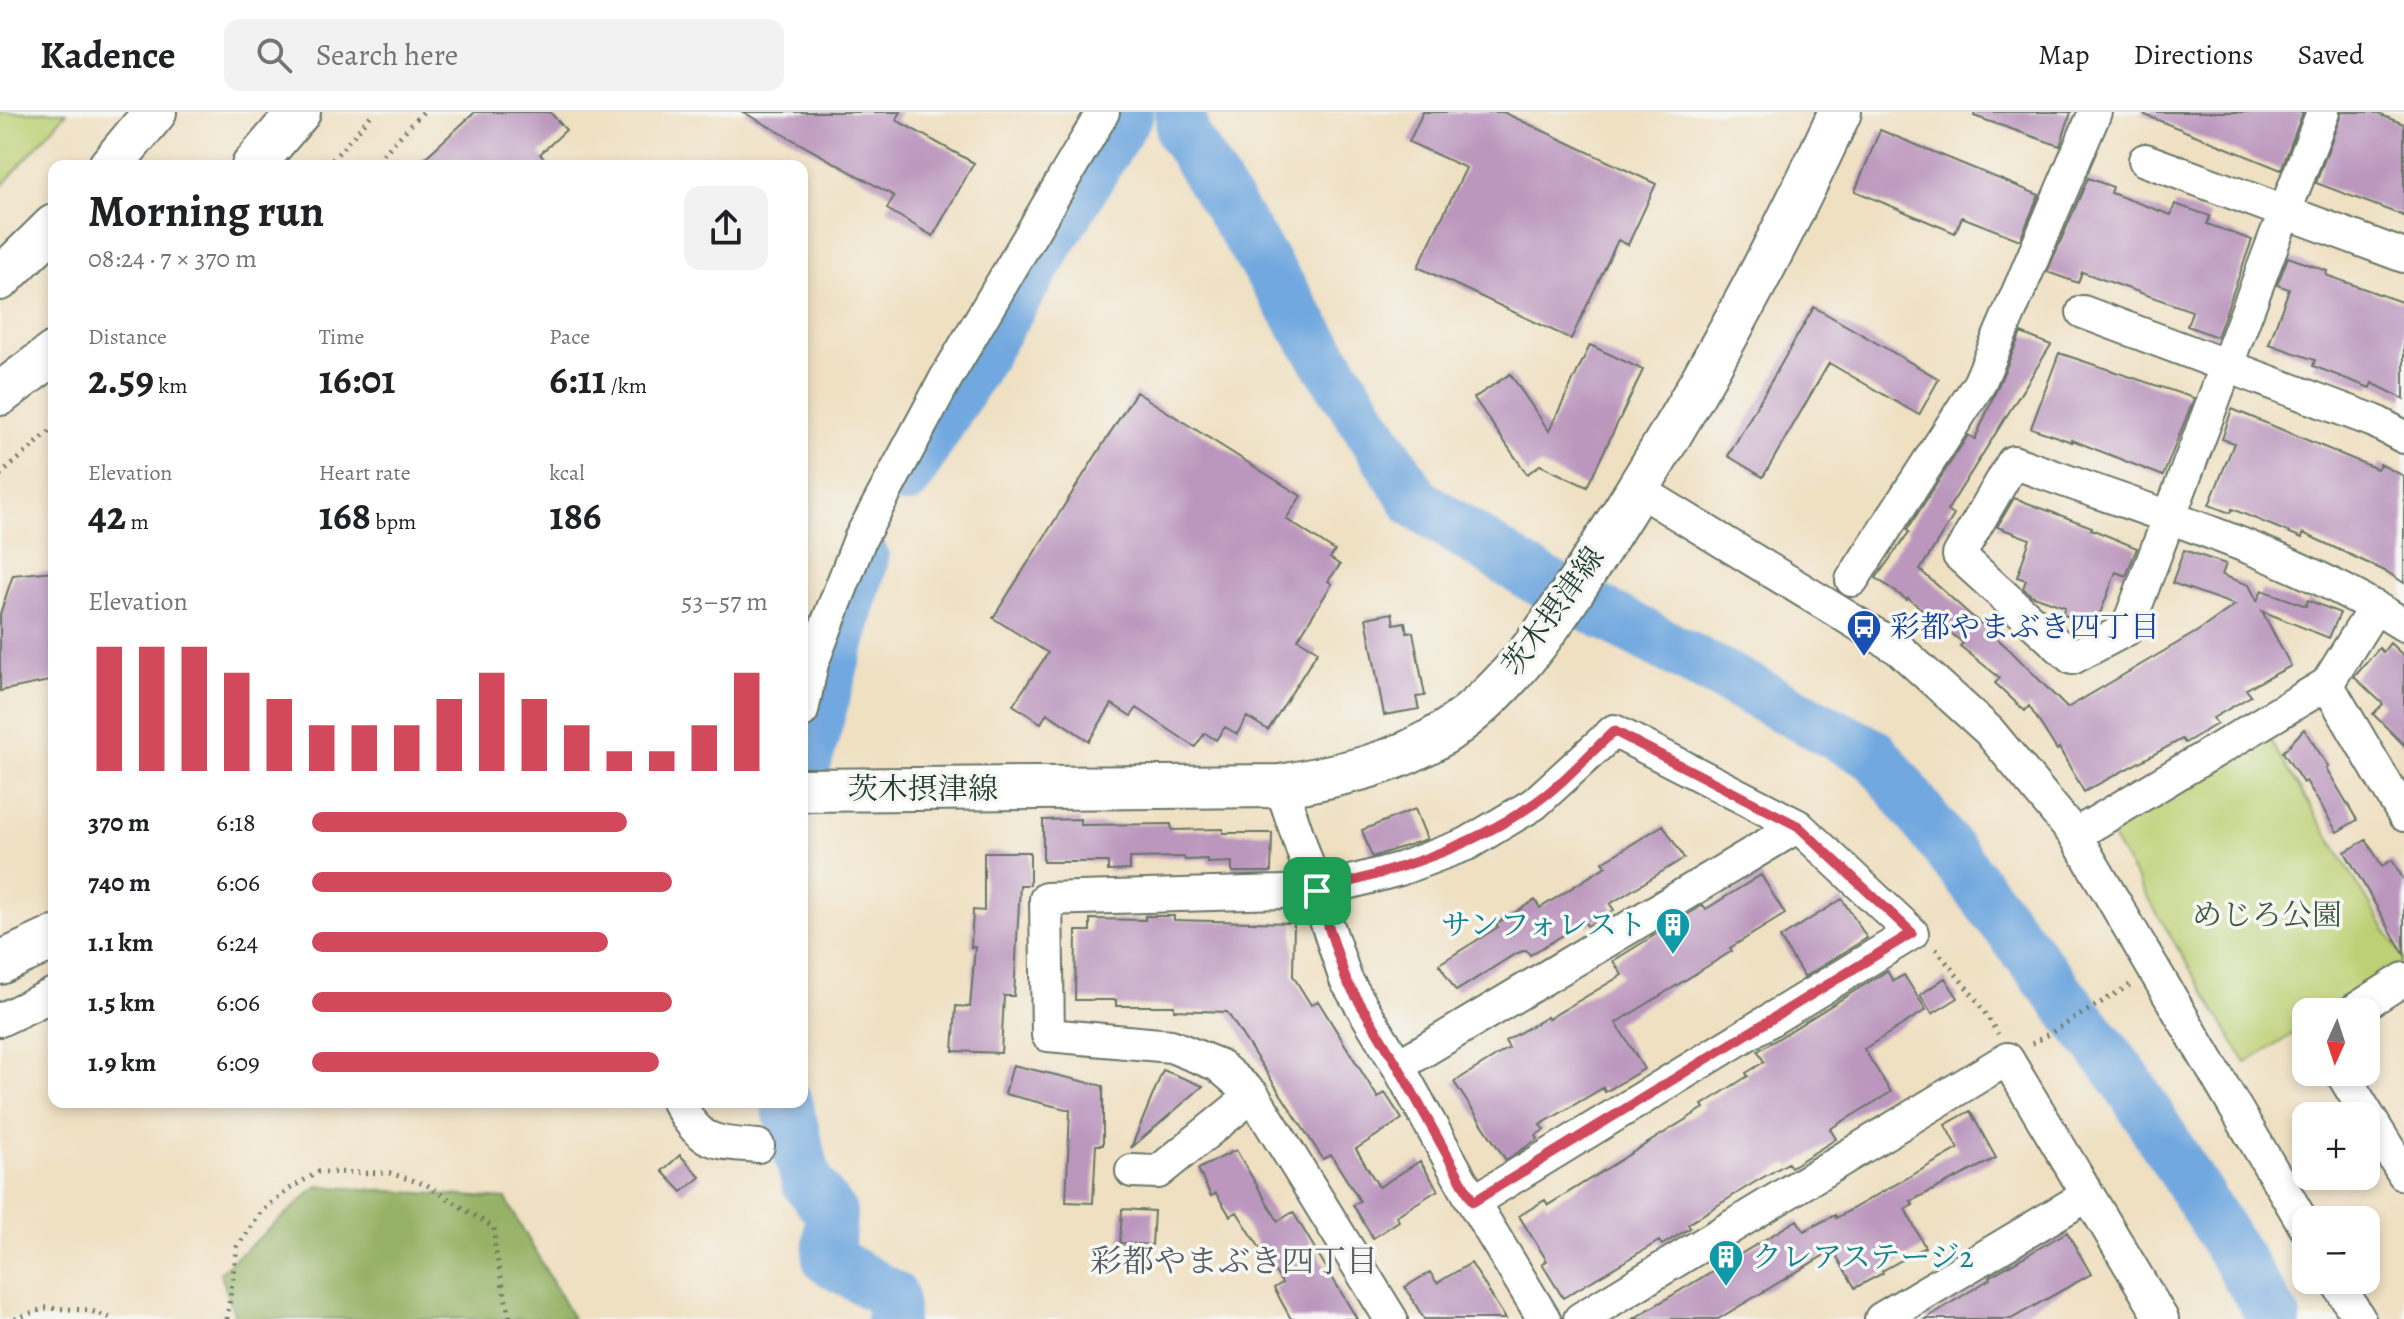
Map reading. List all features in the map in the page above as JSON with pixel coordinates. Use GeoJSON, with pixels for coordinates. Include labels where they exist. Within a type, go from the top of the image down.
{"type":"FeatureCollection","features":[{"type":"Feature","properties":{"kind":"main road"},"geometry":{"type":"LineString","coordinates":[[114,160],[148,112]]}},
{"type":"Feature","properties":{"kind":"main road"},"geometry":{"type":"LineString","coordinates":[[115,160],[155,112]]}},
{"type":"Feature","properties":{"kind":"main road"},"geometry":{"type":"LineString","coordinates":[[258,160],[299,112]]}},
{"type":"Feature","properties":{"kind":"main road","name":"茨木摂津線"},"geometry":{"type":"LineString","coordinates":[[808,790],[1281,786],[1352,773],[1407,754],[1447,731],[1488,697],[1535,645],[1604,542],[1731,333],[1778,244],[1840,112]]}},
{"type":"Feature","properties":{"kind":"main road"},"geometry":{"type":"LineString","coordinates":[[0,279],[48,232]]}},
{"type":"Feature","properties":{"kind":"main road"},"geometry":{"type":"LineString","coordinates":[[0,394],[48,358]]}},
{"type":"Feature","properties":{"kind":"main road"},"geometry":{"type":"LineString","coordinates":[[0,963],[48,941]]}},
{"type":"Feature","properties":{"kind":"street"},"geometry":{"type":"LineString","coordinates":[[808,682],[812,663],[860,539],[945,380],[1103,112]]}},
{"type":"Feature","properties":{"kind":"street"},"geometry":{"type":"LineString","coordinates":[[1852,580],[1979,384],[2095,112]]}},
{"type":"Feature","properties":{"kind":"street"},"geometry":{"type":"LineString","coordinates":[[2323,112],[2226,366],[2168,519],[2127,629],[2072,658],[1959,555],[2013,462],[2168,519],[2281,560],[2404,625]]}},
{"type":"Feature","properties":{"kind":"street"},"geometry":{"type":"LineString","coordinates":[[2145,160],[2404,256]]}},
{"type":"Feature","properties":{"kind":"street"},"geometry":{"type":"LineString","coordinates":[[2083,312],[2374,421],[2404,437]]}},
{"type":"Feature","properties":{"kind":"street"},"geometry":{"type":"LineString","coordinates":[[1637,489],[1899,649],[1989,731],[2075,835],[2293,1206]]}},
{"type":"Feature","properties":{"kind":"street"},"geometry":{"type":"LineString","coordinates":[[2075,835],[2327,684],[2375,607]]}},
{"type":"Feature","properties":{"kind":"street"},"geometry":{"type":"LineString","coordinates":[[2327,684],[2404,815]]}},
{"type":"Feature","properties":{"kind":"street"},"geometry":{"type":"LineString","coordinates":[[1391,1319],[1253,1095],[1218,1065],[1171,1046],[1048,1035],[1046,899],[1317,891],[1400,869],[1467,844],[1534,804],[1614,731],[1798,826],[1912,933],[1473,1202]]}},
{"type":"Feature","properties":{"kind":"street"},"geometry":{"type":"LineString","coordinates":[[1281,786],[1346,980],[1544,1319]]}},
{"type":"Feature","properties":{"kind":"street"},"geometry":{"type":"LineString","coordinates":[[1398,1066],[1798,826]]}},
{"type":"Feature","properties":{"kind":"street"},"geometry":{"type":"LineString","coordinates":[[2374,998],[2404,979]]}},
{"type":"Feature","properties":{"kind":"street"},"geometry":{"type":"LineString","coordinates":[[0,1020],[48,997]]}},
{"type":"Feature","properties":{"kind":"street"},"geometry":{"type":"LineString","coordinates":[[1580,1319],[2007,1059],[2162,1319]]}},
{"type":"Feature","properties":{"kind":"street"},"geometry":{"type":"LineString","coordinates":[[2350,1086],[2404,1174]]}},
{"type":"Feature","properties":{"kind":"street"},"geometry":{"type":"LineString","coordinates":[[1132,1171],[1158,1172],[1253,1095]]}},
{"type":"Feature","properties":{"kind":"street"},"geometry":{"type":"LineString","coordinates":[[681,1108],[690,1125],[712,1142],[758,1146]]}},
{"type":"Feature","properties":{"kind":"street"},"geometry":{"type":"LineString","coordinates":[[1881,1319],[2088,1195]]}},
{"type":"Feature","properties":{"kind":"street"},"geometry":{"type":"LineString","coordinates":[[2344,1294],[2359,1319]]}},
{"type":"Feature","properties":{"kind":"path"},"geometry":{"type":"LineString","coordinates":[[332,160],[374,112]]}},
{"type":"Feature","properties":{"kind":"path"},"geometry":{"type":"LineString","coordinates":[[378,160],[423,112]]}},
{"type":"Feature","properties":{"kind":"path"},"geometry":{"type":"LineString","coordinates":[[0,475],[48,433]]}},
{"type":"Feature","properties":{"kind":"path"},"geometry":{"type":"LineString","coordinates":[[1932,944],[1990,1020]]}},
{"type":"Feature","properties":{"kind":"path"},"geometry":{"type":"LineString","coordinates":[[2007,1059],[2130,985]]}},
{"type":"Feature","properties":{"kind":"path"},"geometry":{"type":"LineString","coordinates":[[227,1319],[237,1247],[263,1210],[318,1172],[390,1173],[427,1185],[494,1228],[495,1248],[510,1319]]}},
{"type":"Feature","properties":{"kind":"path"},"geometry":{"type":"LineString","coordinates":[[15,1319],[45,1308],[89,1310],[114,1319]]}},
{"type":"Feature","properties":{"kind":"green space"},"geometry":{"type":"Polygon","coordinates":[[[0,112],[67,112],[0,188],[0,112]]]}},
{"type":"Feature","properties":{"kind":"green space","name":"めじろ公園"},"geometry":{"type":"Polygon","coordinates":[[[2267,735],[2404,960],[2391,974],[2352,998],[2292,998],[2292,1035],[2246,1063],[2108,831],[2267,735]]]}},
{"type":"Feature","properties":{"kind":"green space"},"geometry":{"type":"Polygon","coordinates":[[[318,1186],[506,1199],[573,1319],[236,1319],[220,1272],[318,1186]]]}},
{"type":"Feature","properties":{"kind":"building"},"geometry":{"type":"Polygon","coordinates":[[[475,112],[550,112],[566,130],[540,154],[545,160],[423,160],[475,112]]]}},
{"type":"Feature","properties":{"kind":"building"},"geometry":{"type":"Polygon","coordinates":[[[743,112],[901,112],[896,120],[974,163],[933,236],[887,209],[894,196],[743,112]]]}},
{"type":"Feature","properties":{"kind":"building"},"geometry":{"type":"Polygon","coordinates":[[[1423,112],[1503,112],[1656,184],[1628,245],[1618,240],[1571,339],[1418,267],[1466,168],[1409,142],[1423,112]]]}},
{"type":"Feature","properties":{"kind":"building"},"geometry":{"type":"Polygon","coordinates":[[[1975,112],[2071,112],[2060,146],[1974,116],[1975,112]]]}},
{"type":"Feature","properties":{"kind":"building"},"geometry":{"type":"Polygon","coordinates":[[[2138,112],[2303,112],[2281,170],[2138,112]]]}},
{"type":"Feature","properties":{"kind":"building"},"geometry":{"type":"Polygon","coordinates":[[[2342,112],[2373,112],[2404,124],[2404,216],[2316,183],[2342,112]]]}},
{"type":"Feature","properties":{"kind":"building"},"geometry":{"type":"Polygon","coordinates":[[[1880,130],[2039,195],[2020,240],[1962,217],[1955,233],[1855,191],[1880,130]]]}},
{"type":"Feature","properties":{"kind":"building"},"geometry":{"type":"Polygon","coordinates":[[[2088,178],[2113,187],[2111,193],[2171,215],[2175,204],[2210,216],[2207,224],[2252,240],[2217,337],[2187,326],[2192,311],[2082,272],[2078,283],[2047,272],[2088,178]]]}},
{"type":"Feature","properties":{"kind":"building"},"geometry":{"type":"Polygon","coordinates":[[[2288,257],[2327,271],[2326,275],[2404,303],[2404,399],[2372,383],[2370,388],[2313,366],[2315,360],[2269,344],[2289,289],[2277,285],[2288,257]]]}},
{"type":"Feature","properties":{"kind":"building"},"geometry":{"type":"Polygon","coordinates":[[[1814,307],[1939,379],[1919,415],[1829,363],[1763,477],[1728,456],[1814,307]]]}},
{"type":"Feature","properties":{"kind":"building"},"geometry":{"type":"Polygon","coordinates":[[[2021,333],[2051,345],[1947,511],[1954,515],[1920,570],[2010,650],[2067,708],[2198,631],[2235,605],[2172,583],[2184,550],[2226,564],[2222,575],[2249,585],[2257,601],[2262,590],[2306,606],[2308,600],[2340,613],[2329,638],[2262,611],[2291,666],[2246,689],[2251,696],[2213,718],[2217,724],[2185,743],[2182,739],[2084,792],[2059,748],[2057,750],[2029,706],[2025,711],[1995,683],[2000,678],[1960,646],[1963,643],[1908,598],[1876,578],[1909,532],[1907,530],[1968,435],[1975,439],[2021,333]]]}},
{"type":"Feature","properties":{"kind":"building"},"geometry":{"type":"Polygon","coordinates":[[[1590,345],[1643,370],[1587,487],[1540,465],[1527,474],[1474,398],[1510,374],[1549,431],[1590,345]]]}},
{"type":"Feature","properties":{"kind":"building"},"geometry":{"type":"Polygon","coordinates":[[[2059,353],[2194,398],[2163,476],[2072,440],[2031,428],[2059,353]]]}},
{"type":"Feature","properties":{"kind":"building"},"geometry":{"type":"Polygon","coordinates":[[[1136,392],[1301,496],[1286,519],[1335,551],[1330,558],[1340,565],[1328,581],[1332,584],[1298,639],[1318,651],[1268,730],[1247,717],[1237,734],[1225,727],[1216,740],[1205,733],[1195,747],[1137,708],[1131,716],[1112,704],[1089,741],[1047,713],[1041,723],[1013,705],[1048,653],[993,618],[1136,392]]]}},
{"type":"Feature","properties":{"kind":"building"},"geometry":{"type":"Polygon","coordinates":[[[2232,409],[2377,469],[2380,464],[2404,476],[2404,583],[2303,533],[2302,538],[2232,509],[2230,513],[2209,505],[2234,443],[2222,439],[2232,409]]]}},
{"type":"Feature","properties":{"kind":"building"},"geometry":{"type":"Polygon","coordinates":[[[2014,498],[2092,527],[2137,548],[2126,576],[2116,572],[2096,624],[2092,626],[2062,614],[2065,607],[2031,595],[2023,588],[2026,580],[2017,577],[2030,539],[1997,527],[2014,498]]]}},
{"type":"Feature","properties":{"kind":"building"},"geometry":{"type":"Polygon","coordinates":[[[48,572],[48,681],[0,691],[0,614],[13,575],[48,572]]]}},
{"type":"Feature","properties":{"kind":"building"},"geometry":{"type":"Polygon","coordinates":[[[1392,613],[1394,624],[1405,622],[1407,633],[1413,632],[1425,696],[1416,697],[1419,709],[1384,715],[1366,618],[1392,613]]]}},
{"type":"Feature","properties":{"kind":"building"},"geometry":{"type":"Polygon","coordinates":[[[2390,643],[2404,656],[2404,745],[2373,714],[2383,704],[2354,677],[2379,648],[2383,652],[2390,643]]]}},
{"type":"Feature","properties":{"kind":"building"},"geometry":{"type":"Polygon","coordinates":[[[2304,729],[2357,820],[2337,832],[2306,781],[2303,783],[2283,752],[2304,729]]]}},
{"type":"Feature","properties":{"kind":"building"},"geometry":{"type":"Polygon","coordinates":[[[1415,809],[1427,839],[1372,857],[1362,830],[1415,809]]]}},
{"type":"Feature","properties":{"kind":"building"},"geometry":{"type":"Polygon","coordinates":[[[1080,819],[1080,825],[1171,824],[1172,830],[1223,829],[1223,833],[1272,833],[1271,872],[1232,872],[1232,862],[1208,863],[1208,859],[1185,860],[1184,857],[1130,858],[1130,870],[1108,871],[1108,862],[1043,862],[1043,820],[1080,819]]]}},
{"type":"Feature","properties":{"kind":"building"},"geometry":{"type":"Polygon","coordinates":[[[1663,825],[1684,858],[1610,904],[1614,910],[1587,926],[1585,922],[1530,955],[1526,950],[1515,954],[1456,991],[1439,964],[1535,900],[1540,908],[1606,866],[1603,862],[1663,825]]]}},
{"type":"Feature","properties":{"kind":"building"},"geometry":{"type":"Polygon","coordinates":[[[2366,840],[2382,866],[2392,860],[2404,880],[2404,954],[2345,852],[2366,840]]]}},
{"type":"Feature","properties":{"kind":"building"},"geometry":{"type":"Polygon","coordinates":[[[984,852],[1030,852],[1030,885],[1020,885],[1014,996],[1004,996],[1001,1053],[953,1051],[956,1006],[970,1007],[975,947],[971,947],[973,910],[984,911],[984,852]]]}},
{"type":"Feature","properties":{"kind":"building"},"geometry":{"type":"Polygon","coordinates":[[[1761,875],[1785,914],[1616,1023],[1644,1069],[1605,1092],[1603,1088],[1540,1125],[1544,1130],[1536,1135],[1538,1139],[1506,1160],[1454,1082],[1509,1048],[1505,1041],[1622,975],[1613,961],[1703,905],[1706,909],[1761,875]]]}},
{"type":"Feature","properties":{"kind":"building"},"geometry":{"type":"Polygon","coordinates":[[[1842,899],[1867,938],[1804,977],[1780,938],[1842,899]]]}},
{"type":"Feature","properties":{"kind":"building"},"geometry":{"type":"Polygon","coordinates":[[[1145,916],[1174,916],[1174,920],[1294,923],[1293,976],[1311,1005],[1318,1001],[1378,1098],[1385,1093],[1402,1119],[1356,1149],[1379,1187],[1420,1161],[1438,1190],[1396,1216],[1399,1221],[1373,1238],[1353,1205],[1360,1201],[1331,1155],[1323,1159],[1227,1012],[1174,1010],[1174,1006],[1116,1006],[1116,1000],[1075,1000],[1076,931],[1090,931],[1090,919],[1145,920],[1145,916]]]}},
{"type":"Feature","properties":{"kind":"building"},"geometry":{"type":"Polygon","coordinates":[[[1887,971],[1893,981],[1904,975],[1926,1010],[1864,1049],[1891,1092],[1830,1129],[1836,1139],[1791,1167],[1788,1163],[1755,1182],[1688,1224],[1690,1228],[1662,1245],[1659,1241],[1563,1298],[1542,1264],[1547,1261],[1519,1216],[1545,1200],[1548,1205],[1704,1108],[1702,1105],[1764,1062],[1758,1051],[1887,971]]]}},
{"type":"Feature","properties":{"kind":"building"},"geometry":{"type":"Polygon","coordinates":[[[1945,978],[1958,998],[1932,1014],[1920,995],[1945,978]]]}},
{"type":"Feature","properties":{"kind":"building"},"geometry":{"type":"Polygon","coordinates":[[[1013,1065],[1103,1086],[1103,1145],[1096,1145],[1093,1203],[1066,1202],[1070,1110],[1005,1094],[1013,1065]]]}},
{"type":"Feature","properties":{"kind":"building"},"geometry":{"type":"Polygon","coordinates":[[[1163,1070],[1203,1086],[1131,1148],[1163,1070]]]}},
{"type":"Feature","properties":{"kind":"building"},"geometry":{"type":"Polygon","coordinates":[[[1970,1111],[1996,1158],[1911,1201],[1913,1205],[1905,1209],[1925,1247],[1883,1273],[1855,1288],[1833,1250],[1718,1319],[1633,1319],[1797,1220],[1804,1231],[1835,1215],[1836,1218],[1958,1149],[1945,1125],[1970,1111]]]}},
{"type":"Feature","properties":{"kind":"building"},"geometry":{"type":"Polygon","coordinates":[[[1236,1150],[1278,1221],[1293,1212],[1357,1319],[1291,1319],[1274,1288],[1282,1283],[1237,1212],[1230,1216],[1216,1193],[1211,1196],[1198,1169],[1236,1150]]]}},
{"type":"Feature","properties":{"kind":"building"},"geometry":{"type":"Polygon","coordinates":[[[680,1155],[700,1177],[682,1192],[662,1171],[680,1155]]]}},
{"type":"Feature","properties":{"kind":"building"},"geometry":{"type":"Polygon","coordinates":[[[1122,1209],[1154,1211],[1152,1245],[1120,1243],[1122,1209]]]}},
{"type":"Feature","properties":{"kind":"building"},"geometry":{"type":"Polygon","coordinates":[[[2067,1232],[2091,1274],[2011,1319],[1925,1319],[1989,1277],[2067,1232]]]}},
{"type":"Feature","properties":{"kind":"building"},"geometry":{"type":"Polygon","coordinates":[[[1471,1263],[1506,1319],[1424,1319],[1405,1287],[1430,1272],[1437,1283],[1471,1263]]]}},
{"type":"Feature","properties":{"kind":"waterway"},"geometry":{"type":"LineString","coordinates":[[906,478],[1128,112]]}},
{"type":"Feature","properties":{"kind":"waterway"},"geometry":{"type":"LineString","coordinates":[[1181,112],[1182,133],[1416,502],[1530,575],[1875,755],[2125,1078],[2275,1319]]}},
{"type":"Feature","properties":{"kind":"waterway"},"geometry":{"type":"LineString","coordinates":[[808,755],[863,557]]}},
{"type":"Feature","properties":{"kind":"waterway"},"geometry":{"type":"LineString","coordinates":[[788,1108],[807,1182],[831,1213],[828,1259],[892,1296],[892,1319]]}},
{"type":"Feature","properties":{"kind":"place","name":"彩都やまぶき四丁目"},"geometry":{"type":"Point","coordinates":[1864,658]}},
{"type":"Feature","properties":{"kind":"place","name":"サンフォレスト"},"geometry":{"type":"Point","coordinates":[1673,956]}},
{"type":"Feature","properties":{"kind":"place","name":"クレアステージ2"},"geometry":{"type":"Point","coordinates":[1726,1288]}},
{"type":"Feature","properties":{"kind":"district","name":"彩都やまぶき四丁目"},"geometry":{"type":"Point","coordinates":[1234,1261]}},
{"type":"Feature","properties":{"kind":"route"},"geometry":{"type":"LineString","coordinates":[[1614,731],[1798,826],[1912,933],[1473,1202],[1398,1066],[1346,980],[1317,891],[1400,869],[1467,844],[1534,804],[1614,731]]}}]}
